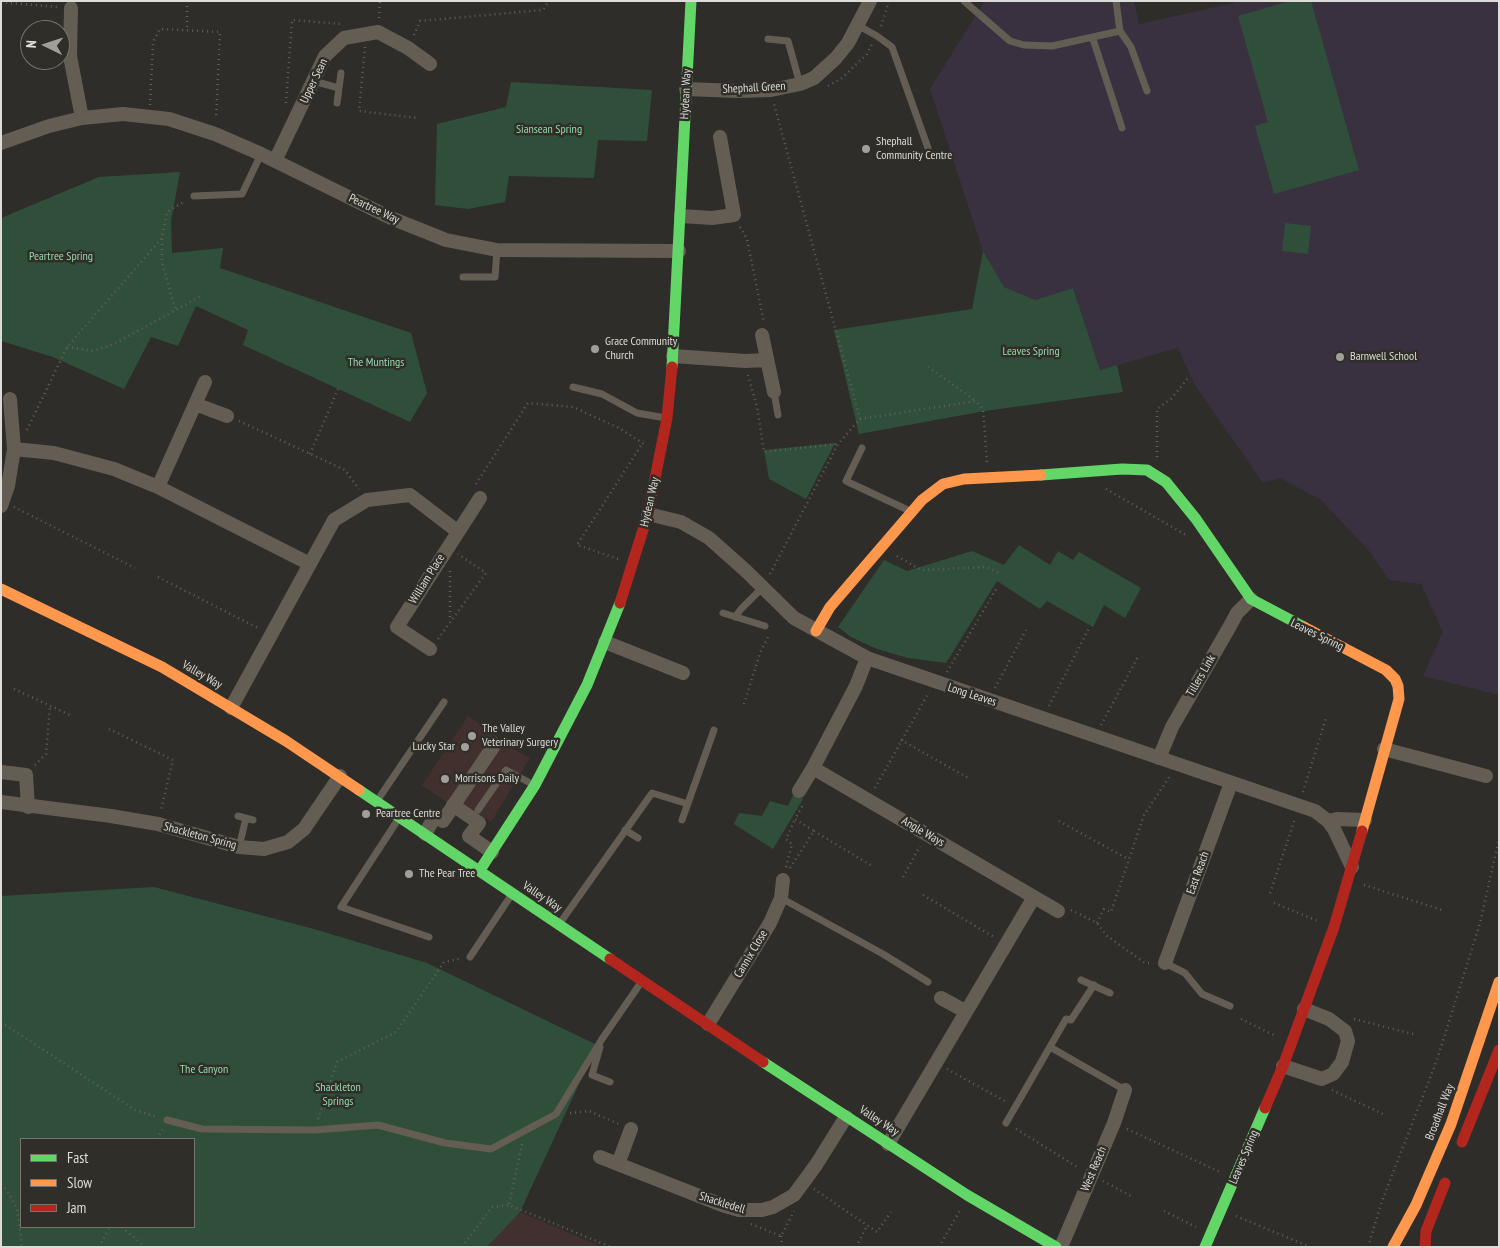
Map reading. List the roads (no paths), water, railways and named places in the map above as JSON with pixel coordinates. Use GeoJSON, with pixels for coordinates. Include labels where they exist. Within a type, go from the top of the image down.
{"type":"FeatureCollection","features":[{"type":"Feature","properties":{"kind":"main road","name":"Hydean Way"},"geometry":{"type":"LineString","coordinates":[[480,870],[535,785],[568,723],[605,642],[633,564],[648,514],[662,448],[673,356],[691,1]]}},
{"type":"Feature","properties":{"kind":"main road","name":"Leaves Spring"},"geometry":{"type":"LineString","coordinates":[[816,631],[830,607],[922,500],[943,484],[964,479],[1085,473],[1122,469],[1147,470],[1166,482],[1196,519],[1251,599],[1392,674],[1398,686],[1398,699],[1334,927],[1283,1066],[1205,1247]]}},
{"type":"Feature","properties":{"kind":"main road","name":"Valley Way"},"geometry":{"type":"LineString","coordinates":[[1,589],[162,668],[231,708],[340,776],[846,1117],[968,1195],[1056,1247]]}},
{"type":"Feature","properties":{"kind":"main road","name":"Broadhall Way"},"geometry":{"type":"LineString","coordinates":[[1393,1247],[1416,1205],[1451,1124],[1499,982]]}},
{"type":"Feature","properties":{"kind":"main road"},"geometry":{"type":"LineString","coordinates":[[1458,1151],[1499,1050]]}},
{"type":"Feature","properties":{"kind":"main road"},"geometry":{"type":"LineString","coordinates":[[1425,1247],[1426,1231],[1451,1169]]}},
{"type":"Feature","properties":{"kind":"street","name":"Shephall Green"},"geometry":{"type":"LineString","coordinates":[[686,89],[736,92],[770,90],[800,84],[825,70],[842,51],[858,26],[870,1]]}},
{"type":"Feature","properties":{"kind":"street"},"geometry":{"type":"LineString","coordinates":[[71,8],[70,56],[82,118]]}},
{"type":"Feature","properties":{"kind":"street","name":"Upper Sean"},"geometry":{"type":"LineString","coordinates":[[275,161],[325,56],[344,38],[372,33],[408,48],[430,64]]}},
{"type":"Feature","properties":{"kind":"street","name":"Peartree Way"},"geometry":{"type":"LineString","coordinates":[[1,143],[82,118],[123,114],[169,118],[215,134],[261,154],[436,237],[497,250],[679,251]]}},
{"type":"Feature","properties":{"kind":"street"},"geometry":{"type":"LineString","coordinates":[[681,216],[712,218],[734,215],[720,137]]}},
{"type":"Feature","properties":{"kind":"street"},"geometry":{"type":"LineString","coordinates":[[762,335],[774,392]]}},
{"type":"Feature","properties":{"kind":"street"},"geometry":{"type":"LineString","coordinates":[[673,356],[745,362],[767,360]]}},
{"type":"Feature","properties":{"kind":"street"},"geometry":{"type":"LineString","coordinates":[[158,486],[205,382]]}},
{"type":"Feature","properties":{"kind":"street"},"geometry":{"type":"LineString","coordinates":[[2,504],[17,449],[10,399]]}},
{"type":"Feature","properties":{"kind":"street"},"geometry":{"type":"LineString","coordinates":[[195,404],[227,416]]}},
{"type":"Feature","properties":{"kind":"street"},"geometry":{"type":"LineString","coordinates":[[17,449],[79,458],[158,486],[308,563]]}},
{"type":"Feature","properties":{"kind":"street"},"geometry":{"type":"LineString","coordinates":[[231,708],[308,563],[334,520],[367,500],[410,495],[457,531]]}},
{"type":"Feature","properties":{"kind":"street","name":"William Place"},"geometry":{"type":"LineString","coordinates":[[430,649],[397,627],[452,550],[457,531],[480,498]]}},
{"type":"Feature","properties":{"kind":"street","name":"Long Leaves"},"geometry":{"type":"LineString","coordinates":[[648,514],[681,522],[709,538],[745,570],[783,609],[816,631],[867,658],[1315,811],[1328,821],[1339,837],[1350,874]]}},
{"type":"Feature","properties":{"kind":"street","name":"Tillers Link"},"geometry":{"type":"LineString","coordinates":[[1159,758],[1172,727],[1230,626],[1238,613],[1251,599]]}},
{"type":"Feature","properties":{"kind":"street"},"geometry":{"type":"LineString","coordinates":[[605,642],[683,673]]}},
{"type":"Feature","properties":{"kind":"street"},"geometry":{"type":"LineString","coordinates":[[802,797],[813,768],[856,686],[867,658]]}},
{"type":"Feature","properties":{"kind":"street"},"geometry":{"type":"LineString","coordinates":[[425,834],[435,816],[443,821],[495,744]]}},
{"type":"Feature","properties":{"kind":"street"},"geometry":{"type":"LineString","coordinates":[[1384,749],[1486,776]]}},
{"type":"Feature","properties":{"kind":"street","name":"Angle Ways"},"geometry":{"type":"LineString","coordinates":[[813,768],[1058,911]]}},
{"type":"Feature","properties":{"kind":"street"},"geometry":{"type":"LineString","coordinates":[[1,772],[26,776],[28,807]]}},
{"type":"Feature","properties":{"kind":"street","name":"Shackleton Spring"},"geometry":{"type":"LineString","coordinates":[[1,802],[28,807],[86,811],[158,824],[239,847],[264,849],[282,844],[296,836],[314,817],[340,776]]}},
{"type":"Feature","properties":{"kind":"street","name":"East Reach"},"geometry":{"type":"LineString","coordinates":[[1165,963],[1231,783]]}},
{"type":"Feature","properties":{"kind":"street"},"geometry":{"type":"LineString","coordinates":[[454,805],[478,823],[469,836],[492,852]]}},
{"type":"Feature","properties":{"kind":"street"},"geometry":{"type":"LineString","coordinates":[[1328,821],[1337,819],[1364,820]]}},
{"type":"Feature","properties":{"kind":"street","name":"Cannix Close"},"geometry":{"type":"LineString","coordinates":[[708,1024],[770,923],[781,898],[783,880]]}},
{"type":"Feature","properties":{"kind":"street"},"geometry":{"type":"LineString","coordinates":[[888,1144],[1034,897]]}},
{"type":"Feature","properties":{"kind":"street"},"geometry":{"type":"LineString","coordinates":[[941,998],[965,1011]]}},
{"type":"Feature","properties":{"kind":"street"},"geometry":{"type":"LineString","coordinates":[[1283,1066],[1322,1079],[1338,1070],[1347,1047],[1347,1035],[1338,1023],[1304,1009]]}},
{"type":"Feature","properties":{"kind":"street","name":"West Reach"},"geometry":{"type":"LineString","coordinates":[[1061,1247],[1114,1123],[1125,1090]]}},
{"type":"Feature","properties":{"kind":"street","name":"Shackledell"},"geometry":{"type":"LineString","coordinates":[[600,1157],[722,1205],[750,1212],[773,1207],[794,1195],[846,1117]]}},
{"type":"Feature","properties":{"kind":"street"},"geometry":{"type":"LineString","coordinates":[[618,1164],[631,1128]]}},
{"type":"Feature","properties":{"kind":"lane"},"geometry":{"type":"LineString","coordinates":[[964,1],[1010,40],[1024,45],[1052,46],[1120,31]]}},
{"type":"Feature","properties":{"kind":"lane"},"geometry":{"type":"LineString","coordinates":[[1116,1],[1120,31],[1131,47],[1147,92]]}},
{"type":"Feature","properties":{"kind":"lane"},"geometry":{"type":"LineString","coordinates":[[858,26],[892,46],[928,148]]}},
{"type":"Feature","properties":{"kind":"lane"},"geometry":{"type":"LineString","coordinates":[[1093,38],[1122,128]]}},
{"type":"Feature","properties":{"kind":"lane"},"geometry":{"type":"LineString","coordinates":[[768,39],[788,41],[800,84]]}},
{"type":"Feature","properties":{"kind":"lane"},"geometry":{"type":"LineString","coordinates":[[337,103],[341,73]]}},
{"type":"Feature","properties":{"kind":"lane"},"geometry":{"type":"LineString","coordinates":[[312,81],[339,88]]}},
{"type":"Feature","properties":{"kind":"lane"},"geometry":{"type":"LineString","coordinates":[[194,196],[242,194],[261,154]]}},
{"type":"Feature","properties":{"kind":"lane"},"geometry":{"type":"LineString","coordinates":[[463,277],[495,277],[497,250]]}},
{"type":"Feature","properties":{"kind":"lane"},"geometry":{"type":"LineString","coordinates":[[573,387],[602,394],[637,413],[666,418]]}},
{"type":"Feature","properties":{"kind":"lane"},"geometry":{"type":"LineString","coordinates":[[774,392],[778,415]]}},
{"type":"Feature","properties":{"kind":"lane"},"geometry":{"type":"LineString","coordinates":[[862,448],[846,481],[913,512]]}},
{"type":"Feature","properties":{"kind":"lane"},"geometry":{"type":"LineString","coordinates":[[735,617],[762,588]]}},
{"type":"Feature","properties":{"kind":"lane"},"geometry":{"type":"LineString","coordinates":[[723,613],[764,626]]}},
{"type":"Feature","properties":{"kind":"lane"},"geometry":{"type":"LineString","coordinates":[[377,802],[444,702]]}},
{"type":"Feature","properties":{"kind":"lane"},"geometry":{"type":"LineString","coordinates":[[682,820],[714,730]]}},
{"type":"Feature","properties":{"kind":"lane"},"geometry":{"type":"LineString","coordinates":[[478,810],[506,770],[535,785]]}},
{"type":"Feature","properties":{"kind":"lane"},"geometry":{"type":"LineString","coordinates":[[559,925],[652,792],[688,804]]}},
{"type":"Feature","properties":{"kind":"lane"},"geometry":{"type":"LineString","coordinates":[[400,817],[341,907],[429,937]]}},
{"type":"Feature","properties":{"kind":"lane"},"geometry":{"type":"LineString","coordinates":[[239,847],[246,818]]}},
{"type":"Feature","properties":{"kind":"lane"},"geometry":{"type":"LineString","coordinates":[[625,830],[638,838]]}},
{"type":"Feature","properties":{"kind":"lane"},"geometry":{"type":"LineString","coordinates":[[470,957],[512,893]]}},
{"type":"Feature","properties":{"kind":"lane"},"geometry":{"type":"LineString","coordinates":[[781,898],[883,954],[928,982]]}},
{"type":"Feature","properties":{"kind":"lane"},"geometry":{"type":"LineString","coordinates":[[1165,963],[1185,973],[1202,994],[1230,1006]]}},
{"type":"Feature","properties":{"kind":"lane"},"geometry":{"type":"LineString","coordinates":[[167,1120],[202,1129],[315,1130],[378,1125],[445,1143],[491,1148],[525,1128],[556,1114],[602,1039],[642,980]]}},
{"type":"Feature","properties":{"kind":"lane"},"geometry":{"type":"LineString","coordinates":[[1081,980],[1110,994]]}},
{"type":"Feature","properties":{"kind":"lane"},"geometry":{"type":"LineString","coordinates":[[1006,1123],[1066,1019],[1071,1020],[1094,986]]}},
{"type":"Feature","properties":{"kind":"lane"},"geometry":{"type":"LineString","coordinates":[[602,1039],[592,1075],[610,1082]]}},
{"type":"Feature","properties":{"kind":"lane"},"geometry":{"type":"LineString","coordinates":[[1050,1047],[1125,1090]]}},
{"type":"Feature","properties":{"kind":"place","name":"Shephall Community Centre"},"geometry":{"type":"Point","coordinates":[866,149]}},
{"type":"Feature","properties":{"kind":"place","name":"Grace Community Church"},"geometry":{"type":"Point","coordinates":[595,349]}},
{"type":"Feature","properties":{"kind":"place","name":"Barnwell School"},"geometry":{"type":"Point","coordinates":[1340,357]}},
{"type":"Feature","properties":{"kind":"place","name":"The Valley Veterinary Surgery"},"geometry":{"type":"Point","coordinates":[472,736]}},
{"type":"Feature","properties":{"kind":"place","name":"Lucky Star"},"geometry":{"type":"Point","coordinates":[465,747]}},
{"type":"Feature","properties":{"kind":"place","name":"Morrisons Daily"},"geometry":{"type":"Point","coordinates":[445,779]}},
{"type":"Feature","properties":{"kind":"place","name":"Peartree Centre"},"geometry":{"type":"Point","coordinates":[366,814]}},
{"type":"Feature","properties":{"kind":"place","name":"The Pear Tree"},"geometry":{"type":"Point","coordinates":[409,874]}},
{"type":"Feature","properties":{"kind":"park label","name":"Siansean Spring"},"geometry":{"type":"Point","coordinates":[549,130]}},
{"type":"Feature","properties":{"kind":"park label","name":"Peartree Spring"},"geometry":{"type":"Point","coordinates":[61,257]}},
{"type":"Feature","properties":{"kind":"park label","name":"The Muntings"},"geometry":{"type":"Point","coordinates":[376,363]}},
{"type":"Feature","properties":{"kind":"park label","name":"The Canyon"},"geometry":{"type":"Point","coordinates":[204,1070]}},
{"type":"Feature","properties":{"kind":"park label","name":"Shackleton Springs"},"geometry":{"type":"Point","coordinates":[338,1095]}}]}
